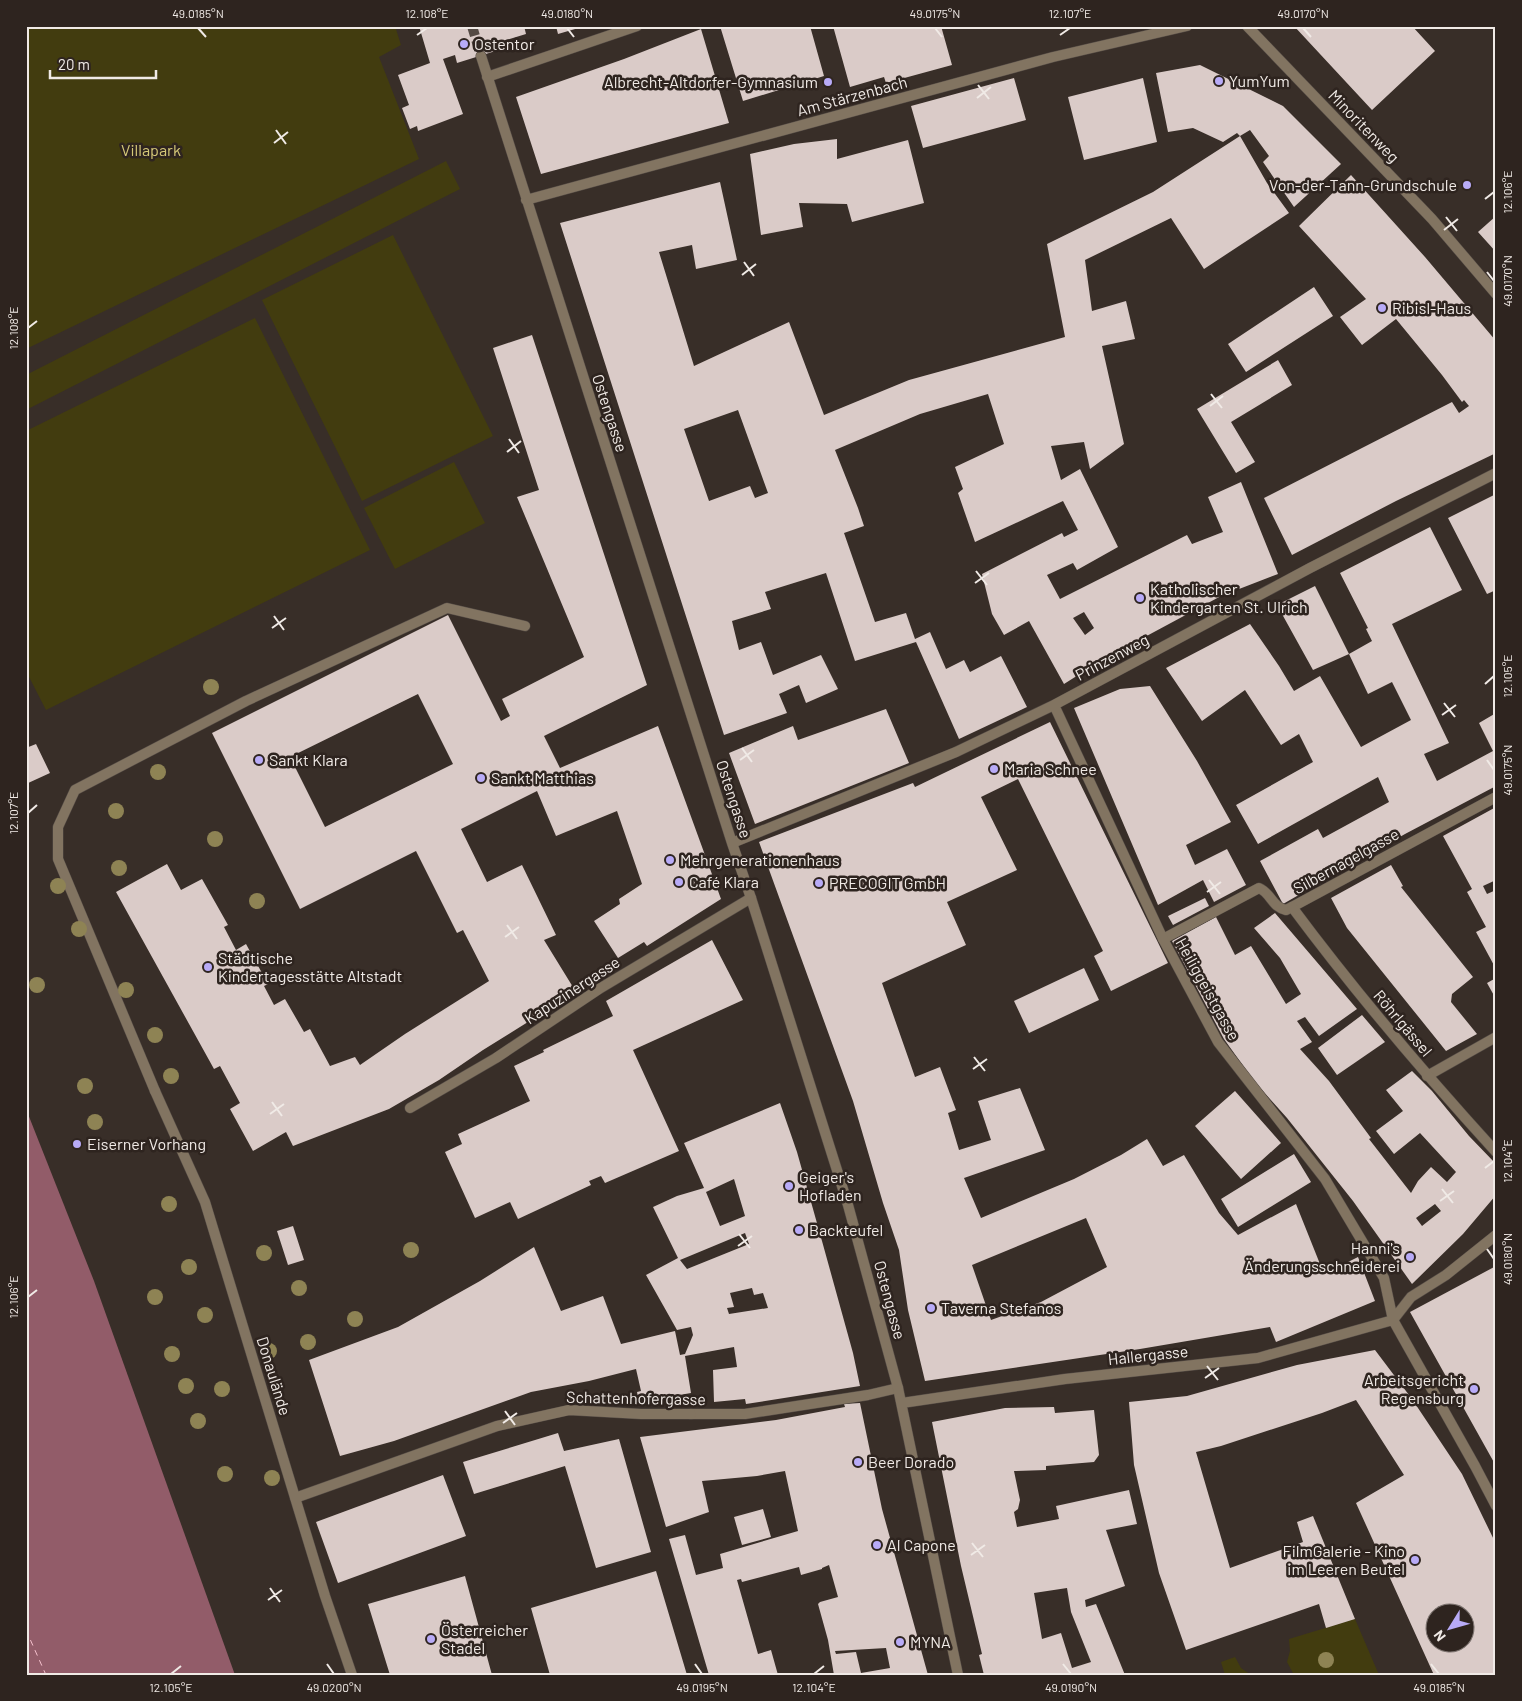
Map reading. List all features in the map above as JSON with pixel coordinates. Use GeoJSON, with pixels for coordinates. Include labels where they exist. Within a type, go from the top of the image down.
{"type":"FeatureCollection","features":[{"type":"Feature","properties":{"kind":"street"},"geometry":{"type":"LineString","coordinates":[[487,77],[637,26]]}},
{"type":"Feature","properties":{"kind":"street","name":"Am Stärzenbach"},"geometry":{"type":"LineString","coordinates":[[526,200],[1053,57],[1187,26]]}},
{"type":"Feature","properties":{"kind":"street","name":"Minoritenweg"},"geometry":{"type":"LineString","coordinates":[[1247,26],[1432,219],[1496,294]]}},
{"type":"Feature","properties":{"kind":"street","name":"Ostengasse"},"geometry":{"type":"LineString","coordinates":[[481,56],[848,1205],[902,1403],[958,1675]]}},
{"type":"Feature","properties":{"kind":"street","name":"Prinzenweg"},"geometry":{"type":"LineString","coordinates":[[732,843],[956,752],[1054,705],[1310,568],[1496,473]]}},
{"type":"Feature","properties":{"kind":"street","name":"Donaulände"},"geometry":{"type":"LineString","coordinates":[[352,1675],[325,1596],[204,1202],[155,1091],[58,859],[58,827],[75,790],[246,701],[447,608],[525,626]]}},
{"type":"Feature","properties":{"kind":"street","name":"Heiliggeistgasse"},"geometry":{"type":"LineString","coordinates":[[1054,705],[1163,939],[1218,1042],[1325,1179],[1384,1278],[1393,1320],[1496,1506]]}},
{"type":"Feature","properties":{"kind":"street","name":"Silbernagelgasse"},"geometry":{"type":"LineString","coordinates":[[1163,939],[1259,888],[1266,892],[1276,906],[1286,910],[1292,908],[1496,797]]}},
{"type":"Feature","properties":{"kind":"street","name":"Kapuzinergasse"},"geometry":{"type":"LineString","coordinates":[[410,1108],[496,1058],[599,989],[751,898]]}},
{"type":"Feature","properties":{"kind":"street","name":"Röhrlgässel"},"geometry":{"type":"LineString","coordinates":[[1292,908],[1337,968],[1427,1076],[1496,1152]]}},
{"type":"Feature","properties":{"kind":"street"},"geometry":{"type":"LineString","coordinates":[[1427,1076],[1496,1037]]}},
{"type":"Feature","properties":{"kind":"street"},"geometry":{"type":"LineString","coordinates":[[1393,1320],[1410,1297],[1446,1275],[1496,1235]]}},
{"type":"Feature","properties":{"kind":"street","name":"Hallergasse"},"geometry":{"type":"LineString","coordinates":[[902,1403],[1065,1379],[1258,1358],[1393,1320]]}},
{"type":"Feature","properties":{"kind":"street","name":"Schattenhofergasse"},"geometry":{"type":"LineString","coordinates":[[295,1498],[497,1426],[569,1410],[641,1414],[745,1414],[868,1395],[898,1388]]}},
{"type":"Feature","properties":{"kind":"green space","name":"Villapark"},"geometry":{"type":"Polygon","coordinates":[[[26,26],[395,26],[401,45],[379,57],[419,159],[26,349],[26,26]]]}},
{"type":"Feature","properties":{"kind":"green space"},"geometry":{"type":"Polygon","coordinates":[[[446,161],[460,189],[26,410],[26,375],[446,161]]]}},
{"type":"Feature","properties":{"kind":"green space"},"geometry":{"type":"Polygon","coordinates":[[[393,235],[493,436],[362,501],[262,300],[393,235]]]}},
{"type":"Feature","properties":{"kind":"green space"},"geometry":{"type":"Polygon","coordinates":[[[255,318],[370,550],[46,710],[26,671],[26,431],[255,318]]]}},
{"type":"Feature","properties":{"kind":"green space"},"geometry":{"type":"Polygon","coordinates":[[[454,462],[485,523],[395,569],[364,508],[454,462]]]}},
{"type":"Feature","properties":{"kind":"green space"},"geometry":{"type":"Polygon","coordinates":[[[1355,1619],[1379,1675],[1294,1675],[1287,1662],[1290,1651],[1289,1639],[1355,1619]]]}},
{"type":"Feature","properties":{"kind":"green space"},"geometry":{"type":"Polygon","coordinates":[[[1235,1657],[1241,1668],[1251,1675],[1225,1675],[1221,1662],[1235,1657]]]}},
{"type":"Feature","properties":{"kind":"shaded area"},"geometry":{"type":"Polygon","coordinates":[[[26,1109],[94,1281],[235,1675],[26,1675],[26,1109]]]}},
{"type":"Feature","properties":{"kind":"building"},"geometry":{"type":"Polygon","coordinates":[[[419,26],[524,26],[526,34],[503,41],[505,48],[457,63],[455,55],[443,59],[463,114],[418,131],[417,126],[410,129],[402,108],[409,105],[398,75],[430,63],[419,26]]]}},
{"type":"Feature","properties":{"kind":"building"},"geometry":{"type":"Polygon","coordinates":[[[556,26],[582,26],[582,27],[558,34],[556,26]]]}},
{"type":"Feature","properties":{"kind":"building"},"geometry":{"type":"Polygon","coordinates":[[[720,26],[810,26],[824,76],[743,101],[720,26]]]}},
{"type":"Feature","properties":{"kind":"building"},"geometry":{"type":"Polygon","coordinates":[[[833,26],[941,26],[952,65],[886,83],[884,77],[850,87],[833,26]]]}},
{"type":"Feature","properties":{"kind":"building"},"geometry":{"type":"Polygon","coordinates":[[[1294,26],[1412,26],[1435,51],[1372,110],[1294,26]]]}},
{"type":"Feature","properties":{"kind":"building"},"geometry":{"type":"Polygon","coordinates":[[[701,29],[729,123],[541,174],[516,97],[624,59],[701,29]]]}},
{"type":"Feature","properties":{"kind":"building"},"geometry":{"type":"Polygon","coordinates":[[[1200,65],[1283,106],[1341,164],[1294,207],[1263,162],[1269,156],[1250,130],[1240,136],[1237,133],[1223,142],[1193,128],[1168,132],[1156,73],[1200,65]]]}},
{"type":"Feature","properties":{"kind":"building"},"geometry":{"type":"Polygon","coordinates":[[[1014,78],[1026,120],[923,148],[911,106],[1014,78]]]}},
{"type":"Feature","properties":{"kind":"building"},"geometry":{"type":"Polygon","coordinates":[[[1143,78],[1157,142],[1084,160],[1068,97],[1143,78]]]}},
{"type":"Feature","properties":{"kind":"building"},"geometry":{"type":"Polygon","coordinates":[[[1240,136],[1267,183],[1289,213],[1204,269],[1171,218],[1085,260],[1092,311],[1126,301],[1135,339],[1102,346],[1124,444],[1090,469],[1084,442],[1051,446],[1061,480],[1080,469],[1118,547],[1077,570],[1073,563],[1047,575],[1060,599],[1187,535],[1192,544],[1223,532],[1208,497],[1241,482],[1278,574],[1221,596],[1102,660],[1064,684],[1029,621],[1004,635],[992,614],[982,574],[1062,533],[1064,537],[1078,530],[1063,501],[975,542],[958,493],[963,489],[955,467],[1004,444],[988,394],[920,414],[835,450],[864,526],[844,533],[875,622],[906,613],[915,639],[930,632],[946,669],[964,660],[970,672],[1001,656],[1027,707],[959,739],[916,642],[855,661],[826,573],[765,592],[771,609],[732,621],[739,650],[761,642],[773,675],[821,655],[838,689],[806,703],[799,685],[779,694],[787,713],[724,735],[560,223],[720,182],[737,260],[696,269],[692,245],[659,252],[694,366],[789,322],[824,415],[909,380],[1065,337],[1047,244],[1153,192],[1240,136]],[[738,410],[684,429],[709,501],[750,486],[755,498],[768,493],[738,410]],[[1084,612],[1073,618],[1085,635],[1094,628],[1084,612]]]}},
{"type":"Feature","properties":{"kind":"building"},"geometry":{"type":"Polygon","coordinates":[[[837,139],[837,159],[908,140],[924,203],[852,222],[847,204],[799,203],[803,227],[761,235],[750,154],[794,144],[837,139]]]}},
{"type":"Feature","properties":{"kind":"building"},"geometry":{"type":"Polygon","coordinates":[[[1351,175],[1425,257],[1496,341],[1496,453],[1396,501],[1292,555],[1264,498],[1452,402],[1459,413],[1469,406],[1464,400],[1462,402],[1396,319],[1362,345],[1340,317],[1366,299],[1299,226],[1351,175]]]}},
{"type":"Feature","properties":{"kind":"building","name":"Von-der-Tann-Grundschule"},"geometry":{"type":"Polygon","coordinates":[[[1496,216],[1496,252],[1478,232],[1496,216]]]}},
{"type":"Feature","properties":{"kind":"building"},"geometry":{"type":"Polygon","coordinates":[[[1314,287],[1333,316],[1246,372],[1228,344],[1314,287]]]}},
{"type":"Feature","properties":{"kind":"building"},"geometry":{"type":"Polygon","coordinates":[[[532,335],[647,685],[544,736],[560,768],[658,726],[721,899],[647,946],[644,942],[618,958],[594,921],[620,904],[619,899],[642,884],[617,811],[556,836],[537,791],[461,829],[487,882],[522,865],[556,935],[544,940],[576,992],[439,1080],[389,1109],[293,1146],[286,1132],[253,1151],[230,1109],[240,1103],[220,1066],[214,1069],[116,892],[167,864],[181,890],[202,879],[228,925],[224,927],[236,950],[246,944],[268,984],[264,986],[274,1005],[285,999],[304,1032],[310,1029],[330,1066],[355,1057],[360,1065],[489,981],[463,930],[457,933],[416,851],[300,909],[212,733],[448,615],[501,721],[510,716],[502,699],[584,657],[517,497],[539,490],[493,348],[532,335]],[[418,694],[290,757],[325,827],[453,764],[418,694]]]}},
{"type":"Feature","properties":{"kind":"building"},"geometry":{"type":"Polygon","coordinates":[[[1278,360],[1292,385],[1231,422],[1255,462],[1236,473],[1197,409],[1278,360]]]}},
{"type":"Feature","properties":{"kind":"building"},"geometry":{"type":"Polygon","coordinates":[[[1496,494],[1496,590],[1487,594],[1448,518],[1496,494]]]}},
{"type":"Feature","properties":{"kind":"building"},"geometry":{"type":"Polygon","coordinates":[[[1430,527],[1462,590],[1392,624],[1449,743],[1424,754],[1437,781],[1493,751],[1479,723],[1496,713],[1496,786],[1405,834],[1283,904],[1260,861],[1318,829],[1323,838],[1389,802],[1378,777],[1258,844],[1236,805],[1313,762],[1299,734],[1281,745],[1245,690],[1202,721],[1166,668],[1250,624],[1294,691],[1320,676],[1361,747],[1411,720],[1392,682],[1368,694],[1349,654],[1372,641],[1366,629],[1368,628],[1340,573],[1430,527]]]}},
{"type":"Feature","properties":{"kind":"building"},"geometry":{"type":"Polygon","coordinates":[[[1315,586],[1349,654],[1313,670],[1277,605],[1315,586]]]}},
{"type":"Feature","properties":{"kind":"building"},"geometry":{"type":"Polygon","coordinates":[[[1150,686],[1197,761],[1231,822],[1186,845],[1195,865],[1227,849],[1246,885],[1214,902],[1203,880],[1158,905],[1074,708],[1120,689],[1150,686]]]}},
{"type":"Feature","properties":{"kind":"building"},"geometry":{"type":"Polygon","coordinates":[[[886,709],[909,763],[755,824],[729,753],[793,726],[798,740],[886,709]]]}},
{"type":"Feature","properties":{"kind":"building"},"geometry":{"type":"Polygon","coordinates":[[[1050,722],[1168,963],[1111,991],[1094,956],[1103,951],[1018,779],[981,797],[1017,870],[947,902],[966,945],[882,983],[915,1077],[940,1067],[956,1110],[948,1113],[959,1150],[991,1140],[978,1101],[1020,1088],[1045,1150],[964,1178],[981,1218],[1074,1179],[1121,1155],[1147,1139],[1163,1166],[1184,1155],[1219,1213],[1238,1235],[1296,1204],[1324,1274],[1358,1257],[1375,1301],[1276,1342],[1270,1327],[1140,1349],[925,1381],[908,1310],[899,1250],[853,1101],[759,842],[913,783],[915,787],[1050,722]],[[1086,1218],[972,1265],[991,1320],[1041,1302],[1107,1267],[1086,1218]]]}},
{"type":"Feature","properties":{"kind":"building"},"geometry":{"type":"Polygon","coordinates":[[[36,744],[50,773],[26,784],[26,748],[36,744]]]}},
{"type":"Feature","properties":{"kind":"building"},"geometry":{"type":"Polygon","coordinates":[[[1496,807],[1496,880],[1483,886],[1487,894],[1496,890],[1496,969],[1476,932],[1486,927],[1467,892],[1472,889],[1443,836],[1496,807]]]}},
{"type":"Feature","properties":{"kind":"building"},"geometry":{"type":"Polygon","coordinates":[[[1391,865],[1403,886],[1401,887],[1473,977],[1452,994],[1451,1002],[1477,1034],[1446,1051],[1347,928],[1331,898],[1391,865]]]}},
{"type":"Feature","properties":{"kind":"building"},"geometry":{"type":"Polygon","coordinates":[[[1205,898],[1209,906],[1173,925],[1168,916],[1205,898]]]}},
{"type":"Feature","properties":{"kind":"building"},"geometry":{"type":"Polygon","coordinates":[[[1275,913],[1357,1009],[1319,1036],[1305,1017],[1297,1021],[1312,1042],[1300,1049],[1329,1081],[1371,1138],[1369,1139],[1411,1193],[1418,1181],[1431,1167],[1447,1182],[1456,1172],[1420,1133],[1394,1154],[1376,1131],[1403,1111],[1386,1090],[1412,1071],[1496,1164],[1496,1195],[1463,1234],[1412,1284],[1353,1201],[1287,1118],[1254,1081],[1224,1039],[1172,941],[1216,917],[1235,955],[1251,946],[1286,1004],[1301,994],[1280,958],[1254,928],[1275,913]],[[1435,1204],[1416,1218],[1422,1226],[1441,1211],[1435,1204]]]}},
{"type":"Feature","properties":{"kind":"building"},"geometry":{"type":"Polygon","coordinates":[[[712,940],[743,1000],[633,1050],[679,1151],[605,1183],[601,1176],[589,1181],[591,1185],[518,1219],[510,1202],[475,1218],[445,1152],[462,1144],[458,1134],[530,1101],[514,1066],[613,1016],[606,1001],[712,940]]]}},
{"type":"Feature","properties":{"kind":"building"},"geometry":{"type":"Polygon","coordinates":[[[1084,968],[1099,1000],[1029,1033],[1014,1001],[1084,968]]]}},
{"type":"Feature","properties":{"kind":"building"},"geometry":{"type":"Polygon","coordinates":[[[1496,978],[1496,999],[1487,983],[1496,978]]]}},
{"type":"Feature","properties":{"kind":"building"},"geometry":{"type":"Polygon","coordinates":[[[1362,1015],[1385,1042],[1337,1075],[1318,1048],[1362,1015]]]}},
{"type":"Feature","properties":{"kind":"building"},"geometry":{"type":"Polygon","coordinates":[[[1235,1091],[1281,1143],[1241,1179],[1195,1126],[1235,1091]]]}},
{"type":"Feature","properties":{"kind":"building"},"geometry":{"type":"Polygon","coordinates":[[[780,1103],[797,1152],[853,1353],[860,1386],[746,1404],[745,1399],[714,1402],[713,1370],[737,1367],[734,1347],[685,1356],[691,1393],[639,1402],[637,1392],[641,1391],[636,1369],[589,1381],[531,1392],[394,1441],[340,1456],[309,1360],[398,1327],[480,1281],[534,1247],[561,1311],[603,1296],[621,1344],[675,1331],[680,1355],[685,1354],[693,1335],[691,1327],[677,1330],[646,1275],[678,1258],[653,1207],[677,1196],[704,1188],[684,1143],[780,1103]],[[734,1179],[706,1192],[720,1226],[745,1216],[734,1179]],[[745,1233],[680,1260],[687,1269],[749,1244],[745,1233]],[[752,1288],[730,1293],[734,1307],[727,1308],[729,1314],[768,1308],[763,1293],[754,1295],[752,1288]]]}},
{"type":"Feature","properties":{"kind":"building"},"geometry":{"type":"Polygon","coordinates":[[[1294,1154],[1311,1182],[1238,1227],[1221,1199],[1294,1154]]]}},
{"type":"Feature","properties":{"kind":"building"},"geometry":{"type":"Polygon","coordinates":[[[293,1226],[304,1260],[288,1265],[277,1231],[293,1226]]]}},
{"type":"Feature","properties":{"kind":"building","name":"Arbeitsgericht Regensburg"},"geometry":{"type":"Polygon","coordinates":[[[1496,1266],[1496,1466],[1410,1312],[1496,1266]]]}},
{"type":"Feature","properties":{"kind":"building"},"geometry":{"type":"Polygon","coordinates":[[[1375,1350],[1412,1399],[1462,1474],[1496,1544],[1496,1675],[1434,1675],[1424,1654],[1474,1654],[1474,1604],[1424,1604],[1424,1653],[1356,1503],[1404,1475],[1356,1400],[1221,1446],[1196,1452],[1230,1568],[1303,1542],[1297,1522],[1313,1516],[1355,1619],[1326,1628],[1319,1604],[1186,1650],[1159,1573],[1134,1465],[1129,1402],[1187,1396],[1297,1365],[1375,1350]]]}},
{"type":"Feature","properties":{"kind":"building"},"geometry":{"type":"Polygon","coordinates":[[[860,1403],[882,1509],[928,1675],[834,1675],[828,1640],[818,1604],[838,1597],[829,1565],[801,1575],[799,1567],[742,1582],[741,1579],[737,1580],[758,1654],[771,1650],[778,1675],[709,1675],[669,1539],[685,1535],[696,1575],[723,1568],[720,1554],[798,1531],[785,1471],[757,1476],[702,1481],[709,1512],[666,1527],[640,1437],[776,1420],[845,1407],[844,1404],[860,1403]],[[886,1648],[835,1651],[836,1654],[856,1652],[861,1673],[890,1668],[886,1648]]]}},
{"type":"Feature","properties":{"kind":"building"},"geometry":{"type":"Polygon","coordinates":[[[1054,1407],[1055,1413],[1094,1410],[1099,1455],[1094,1462],[1046,1466],[1046,1470],[1014,1471],[1020,1500],[1018,1509],[1014,1512],[1017,1527],[1059,1519],[1056,1506],[1129,1490],[1137,1524],[1106,1530],[1125,1586],[1085,1600],[1086,1607],[1096,1604],[1125,1675],[984,1675],[979,1655],[982,1654],[961,1566],[932,1422],[1005,1408],[1054,1407]],[[1067,1588],[1034,1593],[1042,1639],[1061,1633],[1072,1668],[1091,1662],[1071,1612],[1067,1588]]]}},
{"type":"Feature","properties":{"kind":"building"},"geometry":{"type":"Polygon","coordinates":[[[558,1433],[564,1451],[619,1439],[651,1552],[596,1568],[565,1466],[474,1494],[463,1462],[558,1433]]]}},
{"type":"Feature","properties":{"kind":"building"},"geometry":{"type":"Polygon","coordinates":[[[443,1475],[466,1536],[338,1583],[316,1522],[443,1475]]]}},
{"type":"Feature","properties":{"kind":"building"},"geometry":{"type":"Polygon","coordinates":[[[763,1509],[771,1537],[742,1545],[734,1517],[763,1509]]]}},
{"type":"Feature","properties":{"kind":"building"},"geometry":{"type":"Polygon","coordinates":[[[656,1571],[687,1675],[550,1675],[531,1608],[656,1571]]]}},
{"type":"Feature","properties":{"kind":"building","name":"Österreicher Stadel"},"geometry":{"type":"Polygon","coordinates":[[[465,1576],[492,1675],[390,1675],[368,1604],[465,1576]]]}},
{"type":"Feature","properties":{"kind":"ferry route"},"geometry":{"type":"LineString","coordinates":[[26,1630],[46,1675]]}},
{"type":"Feature","properties":{"kind":"tunnel"},"geometry":{"type":"LineString","coordinates":[[472,26],[481,56]]}},
{"type":"Feature","properties":{"kind":"place","name":"Ostentor"},"geometry":{"type":"Point","coordinates":[464,44]}},
{"type":"Feature","properties":{"kind":"place","name":"YumYum"},"geometry":{"type":"Point","coordinates":[1219,81]}},
{"type":"Feature","properties":{"kind":"place","name":"Albrecht-Altdorfer-Gymnasium"},"geometry":{"type":"Point","coordinates":[828,82]}},
{"type":"Feature","properties":{"kind":"place","name":"Von-der-Tann-Grundschule"},"geometry":{"type":"Point","coordinates":[1467,185]}},
{"type":"Feature","properties":{"kind":"place","name":"Ribisl-Haus"},"geometry":{"type":"Point","coordinates":[1382,308]}},
{"type":"Feature","properties":{"kind":"place","name":"Katholischer Kindergarten St. Ulrich"},"geometry":{"type":"Point","coordinates":[1140,598]}},
{"type":"Feature","properties":{"kind":"place","name":"Sankt Klara"},"geometry":{"type":"Point","coordinates":[259,760]}},
{"type":"Feature","properties":{"kind":"place","name":"Maria Schnee"},"geometry":{"type":"Point","coordinates":[994,769]}},
{"type":"Feature","properties":{"kind":"place","name":"Sankt Matthias"},"geometry":{"type":"Point","coordinates":[481,778]}},
{"type":"Feature","properties":{"kind":"place","name":"Mehrgenerationenhaus"},"geometry":{"type":"Point","coordinates":[670,860]}},
{"type":"Feature","properties":{"kind":"place","name":"Café Klara"},"geometry":{"type":"Point","coordinates":[679,882]}},
{"type":"Feature","properties":{"kind":"place","name":"PRECOGIT GmbH"},"geometry":{"type":"Point","coordinates":[819,883]}},
{"type":"Feature","properties":{"kind":"place","name":"Städtische Kindertagesstätte Altstadt"},"geometry":{"type":"Point","coordinates":[208,967]}},
{"type":"Feature","properties":{"kind":"place","name":"Eiserner Vorhang"},"geometry":{"type":"Point","coordinates":[77,1144]}},
{"type":"Feature","properties":{"kind":"place","name":"Geiger's Hofladen"},"geometry":{"type":"Point","coordinates":[789,1186]}},
{"type":"Feature","properties":{"kind":"place","name":"Backteufel"},"geometry":{"type":"Point","coordinates":[799,1230]}},
{"type":"Feature","properties":{"kind":"place","name":"Hanni's Änderungsschneiderei"},"geometry":{"type":"Point","coordinates":[1410,1257]}},
{"type":"Feature","properties":{"kind":"place","name":"Taverna Stefanos"},"geometry":{"type":"Point","coordinates":[931,1308]}},
{"type":"Feature","properties":{"kind":"place","name":"Arbeitsgericht Regensburg"},"geometry":{"type":"Point","coordinates":[1474,1389]}},
{"type":"Feature","properties":{"kind":"place","name":"Beer Dorado"},"geometry":{"type":"Point","coordinates":[858,1462]}},
{"type":"Feature","properties":{"kind":"place","name":"Al Capone"},"geometry":{"type":"Point","coordinates":[877,1545]}},
{"type":"Feature","properties":{"kind":"place","name":"FilmGalerie - Kino im Leeren Beutel"},"geometry":{"type":"Point","coordinates":[1415,1560]}},
{"type":"Feature","properties":{"kind":"place","name":"Österreicher Stadel"},"geometry":{"type":"Point","coordinates":[431,1639]}},
{"type":"Feature","properties":{"kind":"place","name":"MYNA"},"geometry":{"type":"Point","coordinates":[900,1642]}}]}
